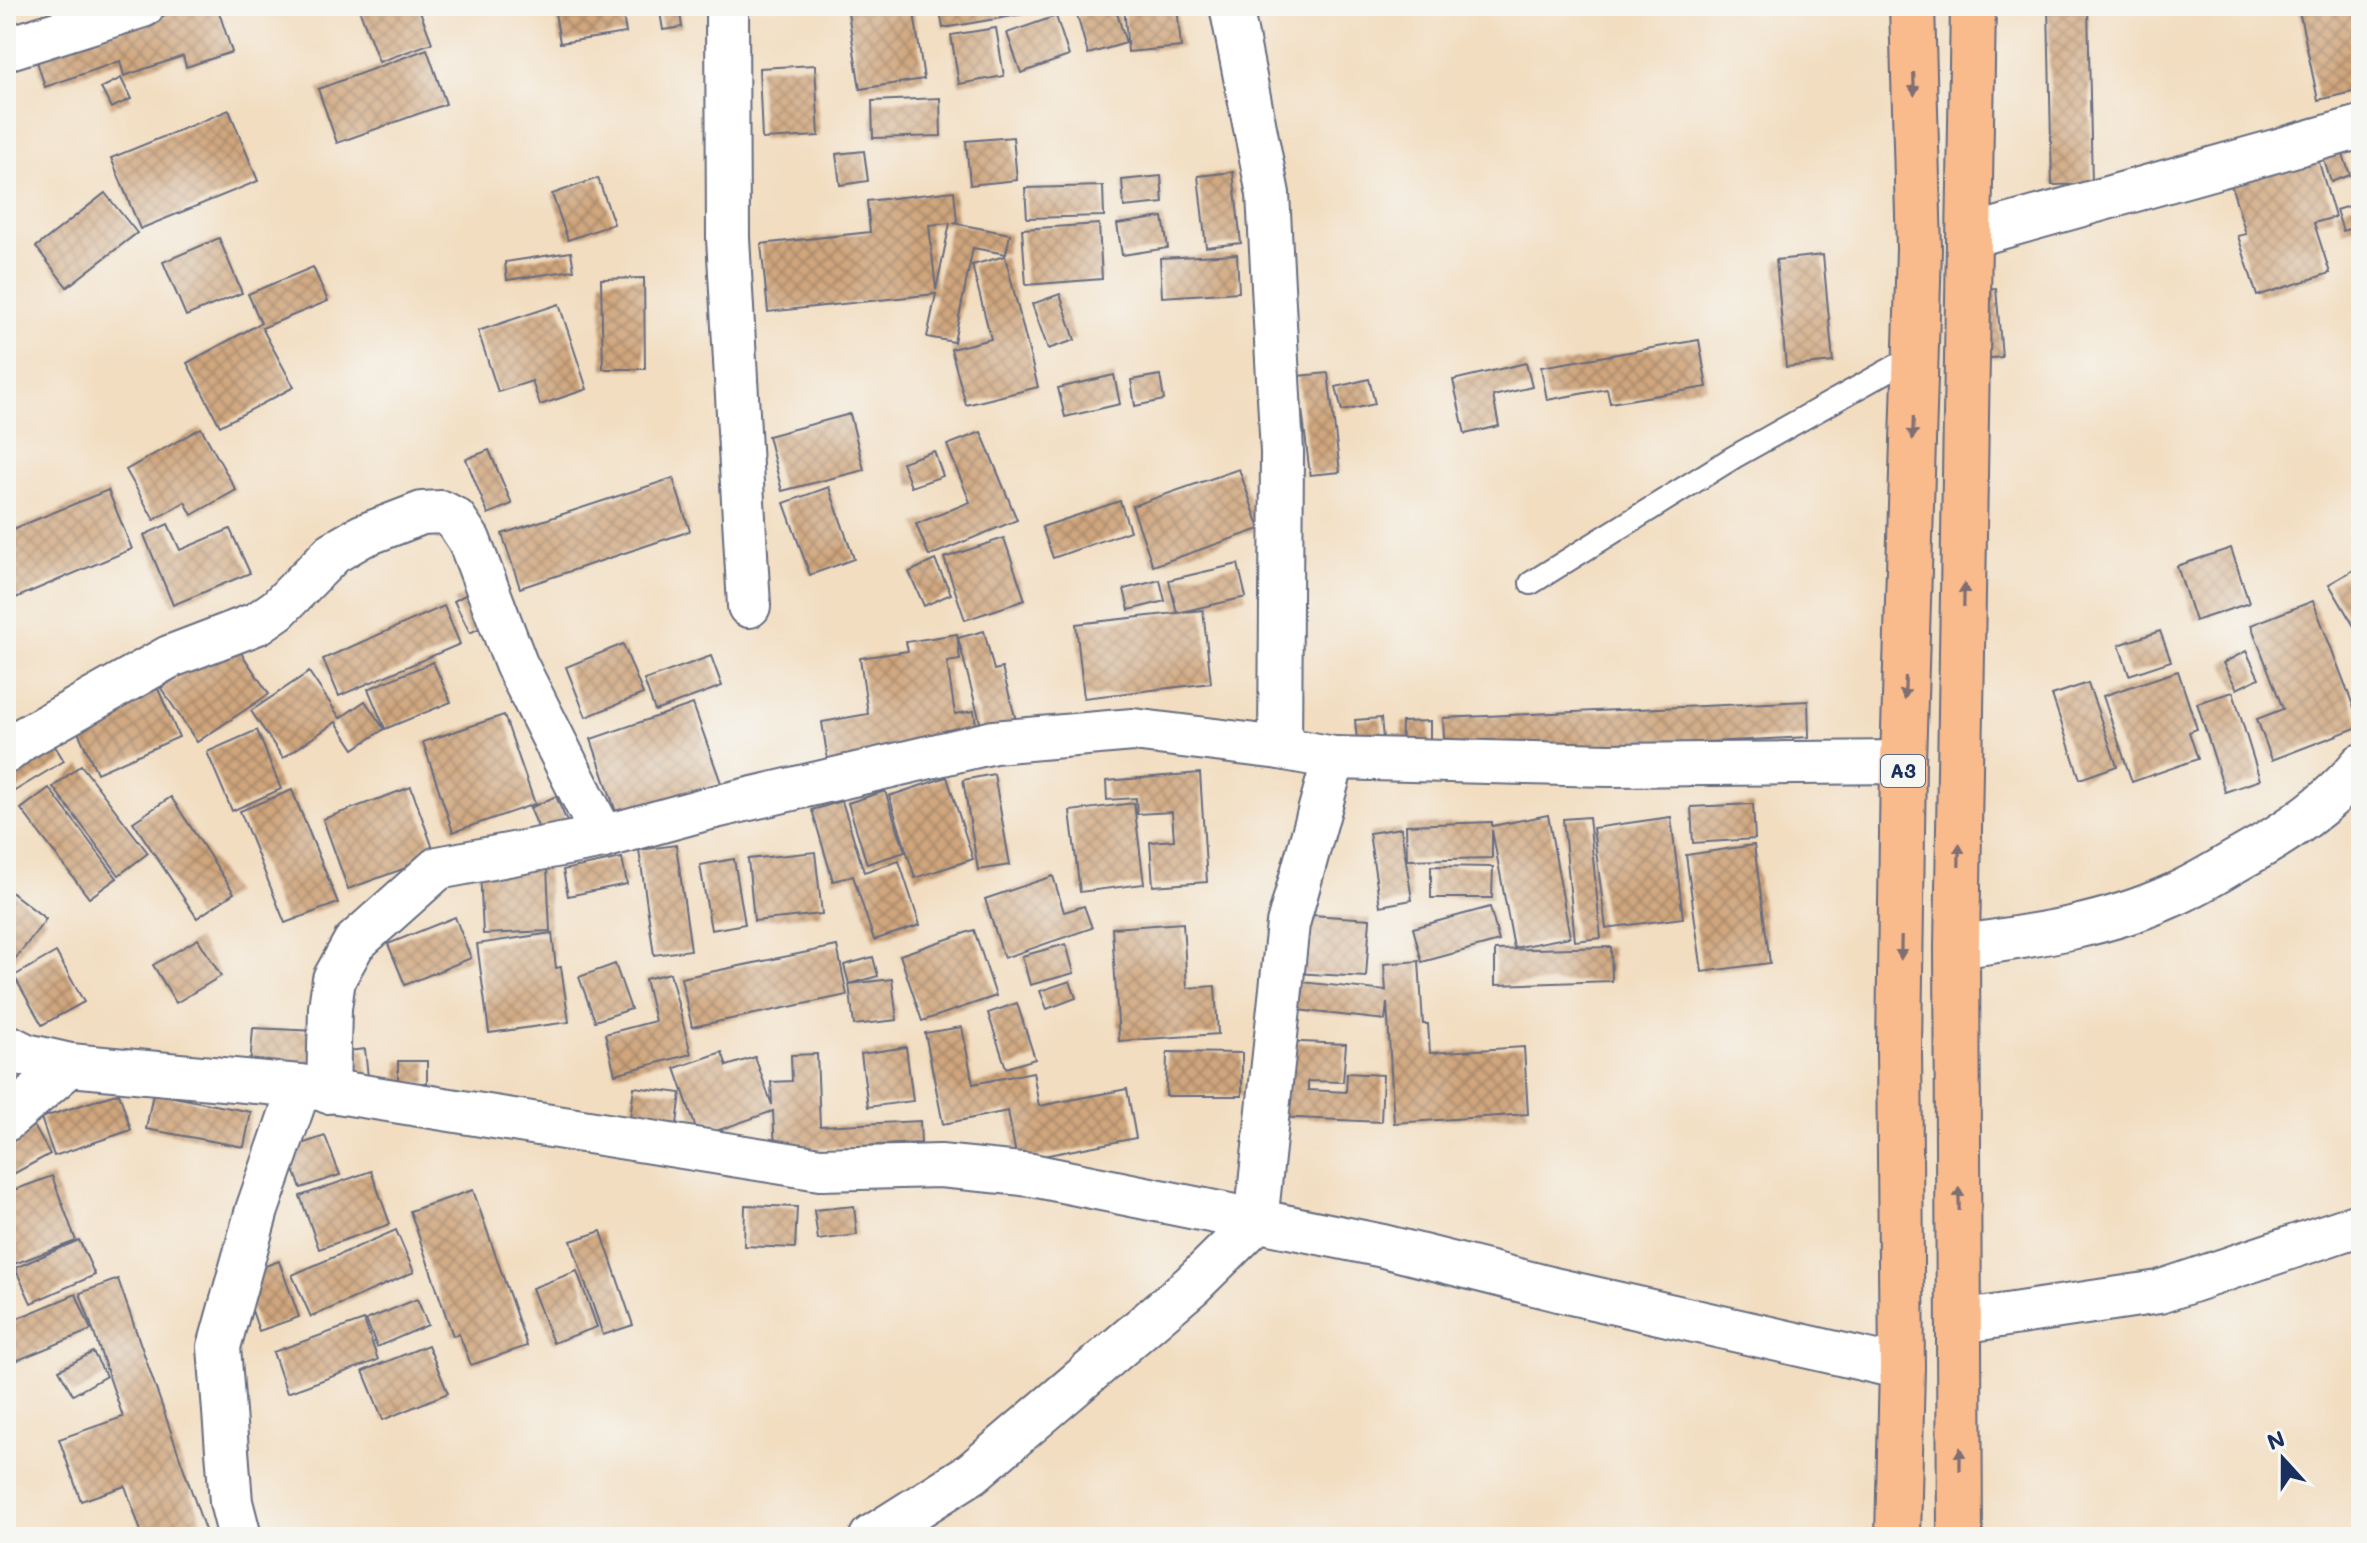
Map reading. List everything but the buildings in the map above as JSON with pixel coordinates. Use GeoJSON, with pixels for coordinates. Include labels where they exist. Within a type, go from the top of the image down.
{"type":"FeatureCollection","features":[{"type":"Feature","properties":{"kind":"highway","name":"A3"},"geometry":{"type":"LineString","coordinates":[[1898,1537],[1902,1368],[1899,1048],[1903,762],[1919,249],[1912,6]]}},
{"type":"Feature","properties":{"kind":"highway"},"geometry":{"type":"LineString","coordinates":[[1960,1537],[1957,947],[1973,6]]}},
{"type":"Feature","properties":{"kind":"street"},"geometry":{"type":"LineString","coordinates":[[6,49],[143,6]]}},
{"type":"Feature","properties":{"kind":"street"},"geometry":{"type":"LineString","coordinates":[[727,6],[728,238],[749,606]]}},
{"type":"Feature","properties":{"kind":"street"},"geometry":{"type":"LineString","coordinates":[[1231,6],[1268,194],[1282,452],[1280,748]]}},
{"type":"Feature","properties":{"kind":"street"},"geometry":{"type":"LineString","coordinates":[[1971,236],[2361,127]]}},
{"type":"Feature","properties":{"kind":"street"},"geometry":{"type":"LineString","coordinates":[[6,752],[21,740],[169,657],[258,623],[278,609],[333,553],[362,536],[422,513],[442,512],[455,519],[469,540],[516,664],[603,837]]}},
{"type":"Feature","properties":{"kind":"street"},"geometry":{"type":"LineString","coordinates":[[240,1537],[231,1502],[219,1347],[257,1210],[314,1089],[334,979],[354,943],[438,868],[603,837],[702,810],[994,742],[1133,730],[1280,748],[1334,758],[1608,765],[1903,762]]}},
{"type":"Feature","properties":{"kind":"street"},"geometry":{"type":"LineString","coordinates":[[871,1537],[972,1473],[1192,1285],[1256,1222],[1288,924],[1334,758]]}},
{"type":"Feature","properties":{"kind":"street"},"geometry":{"type":"LineString","coordinates":[[1957,947],[2041,935],[2103,920],[2171,896],[2285,834],[2349,780],[2361,765]]}},
{"type":"Feature","properties":{"kind":"street"},"geometry":{"type":"LineString","coordinates":[[6,1045],[26,1055],[70,1065],[314,1089],[820,1169],[940,1166],[1032,1175],[1383,1246],[1558,1290],[1902,1368]]}},
{"type":"Feature","properties":{"kind":"street"},"geometry":{"type":"LineString","coordinates":[[6,1120],[70,1065]]}},
{"type":"Feature","properties":{"kind":"street"},"geometry":{"type":"LineString","coordinates":[[1960,1322],[2159,1292],[2361,1224]]}},
{"type":"Feature","properties":{"kind":"lane"},"geometry":{"type":"LineString","coordinates":[[1531,583],[1734,457],[1916,355]]}}]}
